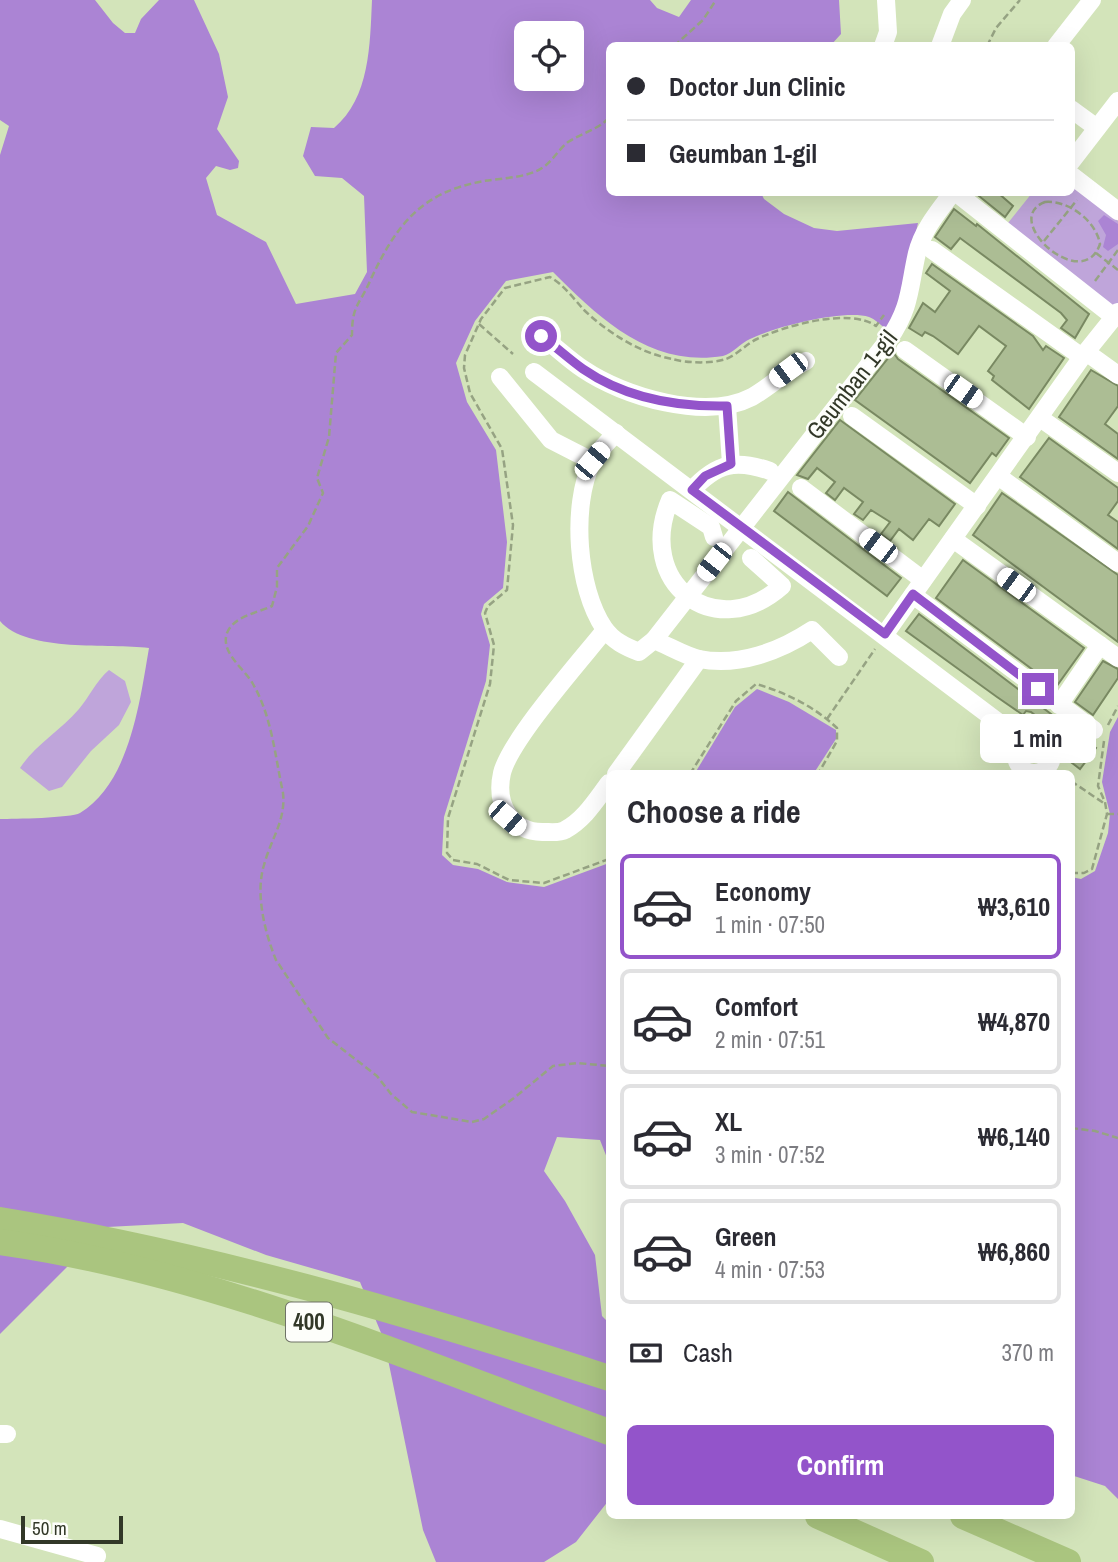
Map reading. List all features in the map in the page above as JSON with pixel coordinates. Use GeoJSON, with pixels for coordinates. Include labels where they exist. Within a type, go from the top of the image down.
{"type":"FeatureCollection","features":[{"type":"Feature","properties":{"kind":"highway","name":"400"},"geometry":{"type":"LineString","coordinates":[[0,1220],[71,1231],[258,1273],[481,1336],[606,1377]]}},
{"type":"Feature","properties":{"kind":"highway","name":"400"},"geometry":{"type":"LineString","coordinates":[[0,1242],[50,1249],[279,1310],[606,1431]]}},
{"type":"Feature","properties":{"kind":"highway"},"geometry":{"type":"LineString","coordinates":[[825,1519],[922,1562]]}},
{"type":"Feature","properties":{"kind":"highway"},"geometry":{"type":"LineString","coordinates":[[970,1519],[1068,1562]]}},
{"type":"Feature","properties":{"kind":"street"},"geometry":{"type":"LineString","coordinates":[[884,42],[888,32],[886,0]]}},
{"type":"Feature","properties":{"kind":"street"},"geometry":{"type":"LineString","coordinates":[[942,42],[952,14],[962,0]]}},
{"type":"Feature","properties":{"kind":"street"},"geometry":{"type":"LineString","coordinates":[[1059,42],[1092,0]]}},
{"type":"Feature","properties":{"kind":"street"},"geometry":{"type":"LineString","coordinates":[[1075,155],[1118,85]]}},
{"type":"Feature","properties":{"kind":"street"},"geometry":{"type":"LineString","coordinates":[[1075,140],[1118,101]]}},
{"type":"Feature","properties":{"kind":"street"},"geometry":{"type":"LineString","coordinates":[[1075,113],[1093,125]]}},
{"type":"Feature","properties":{"kind":"street"},"geometry":{"type":"LineString","coordinates":[[1075,178],[1118,211]]}},
{"type":"Feature","properties":{"kind":"street","name":"Geumban 1-gil"},"geometry":{"type":"LineString","coordinates":[[654,640],[896,329],[912,291],[918,251],[928,226],[951,196]]}},
{"type":"Feature","properties":{"kind":"street"},"geometry":{"type":"LineString","coordinates":[[885,634],[1116,314],[959,196]]}},
{"type":"Feature","properties":{"kind":"street"},"geometry":{"type":"LineString","coordinates":[[932,250],[1084,355],[1118,375]]}},
{"type":"Feature","properties":{"kind":"street"},"geometry":{"type":"LineString","coordinates":[[541,336],[605,382],[663,402],[688,407],[727,406],[752,397],[788,370],[806,361]]}},
{"type":"Feature","properties":{"kind":"street","name":"Geumban 1-gil"},"geometry":{"type":"LineString","coordinates":[[905,350],[1027,436]]}},
{"type":"Feature","properties":{"kind":"street"},"geometry":{"type":"LineString","coordinates":[[534,372],[885,634],[1022,740]]}},
{"type":"Feature","properties":{"kind":"street"},"geometry":{"type":"LineString","coordinates":[[500,377],[551,440],[592,461]]}},
{"type":"Feature","properties":{"kind":"street"},"geometry":{"type":"LineString","coordinates":[[727,406],[731,464]]}},
{"type":"Feature","properties":{"kind":"street"},"geometry":{"type":"LineString","coordinates":[[852,416],[977,506]]}},
{"type":"Feature","properties":{"kind":"street"},"geometry":{"type":"LineString","coordinates":[[1040,418],[1118,473]]}},
{"type":"Feature","properties":{"kind":"street"},"geometry":{"type":"LineString","coordinates":[[616,433],[592,461],[580,502],[579,542],[588,588],[605,630],[621,645],[639,652],[654,640],[699,659],[734,660],[758,656],[787,646],[812,630],[839,657]]}},
{"type":"Feature","properties":{"kind":"street"},"geometry":{"type":"LineString","coordinates":[[692,490],[705,476],[731,464],[749,464],[770,471]]}},
{"type":"Feature","properties":{"kind":"street"},"geometry":{"type":"LineString","coordinates":[[998,476],[1118,563]]}},
{"type":"Feature","properties":{"kind":"street"},"geometry":{"type":"LineString","coordinates":[[800,488],[1059,705],[1094,730]]}},
{"type":"Feature","properties":{"kind":"street"},"geometry":{"type":"LineString","coordinates":[[714,537],[711,527],[670,500],[661,521],[660,545],[664,565],[673,582],[687,597],[708,606],[728,608],[749,606],[768,598],[782,586],[751,558]]}},
{"type":"Feature","properties":{"kind":"street"},"geometry":{"type":"LineString","coordinates":[[953,539],[1118,658]]}},
{"type":"Feature","properties":{"kind":"street"},"geometry":{"type":"LineString","coordinates":[[605,630],[514,748],[502,774],[502,799],[507,818],[519,828],[540,832],[563,831],[586,815],[606,787]]}},
{"type":"Feature","properties":{"kind":"street"},"geometry":{"type":"LineString","coordinates":[[1059,705],[1100,645]]}},
{"type":"Feature","properties":{"kind":"street"},"geometry":{"type":"LineString","coordinates":[[619,770],[699,659]]}},
{"type":"Feature","properties":{"kind":"street"},"geometry":{"type":"LineString","coordinates":[[1022,740],[1034,736],[1046,740],[1052,751],[1054,770]]}},
{"type":"Feature","properties":{"kind":"street"},"geometry":{"type":"LineString","coordinates":[[1022,740],[1016,756],[1020,767],[1028,770]]}},
{"type":"Feature","properties":{"kind":"street"},"geometry":{"type":"LineString","coordinates":[[0,1529],[97,1556]]}},
{"type":"Feature","properties":{"kind":"path"},"geometry":{"type":"LineString","coordinates":[[679,42],[704,20],[716,0]]}},
{"type":"Feature","properties":{"kind":"path"},"geometry":{"type":"LineString","coordinates":[[989,42],[996,28],[1020,0]]}},
{"type":"Feature","properties":{"kind":"path"},"geometry":{"type":"LineString","coordinates":[[606,120],[593,131],[570,141],[541,169],[467,184],[437,196],[408,216],[377,263],[352,313],[352,335],[336,353],[329,437],[317,478],[323,494],[308,526],[277,568],[277,587],[272,607],[233,624],[226,635],[226,646],[253,683],[267,713],[283,793],[284,804],[279,829],[262,870],[260,892],[271,949],[328,1038],[377,1076],[391,1094],[412,1112],[472,1122],[484,1119],[514,1098],[552,1066],[577,1063],[606,1066]]}},
{"type":"Feature","properties":{"kind":"path"},"geometry":{"type":"LineString","coordinates":[[1049,201],[1070,208],[1096,228],[1100,244],[1096,253],[1082,262],[1062,257],[1037,237],[1032,226],[1035,208],[1049,201]]}},
{"type":"Feature","properties":{"kind":"path"},"geometry":{"type":"LineString","coordinates":[[1043,242],[1070,208]]}},
{"type":"Feature","properties":{"kind":"path"},"geometry":{"type":"LineString","coordinates":[[1091,287],[1118,250]]}},
{"type":"Feature","properties":{"kind":"path"},"geometry":{"type":"LineString","coordinates":[[1096,253],[1118,270]]}},
{"type":"Feature","properties":{"kind":"path"},"geometry":{"type":"LineString","coordinates":[[479,324],[513,354]]}},
{"type":"Feature","properties":{"kind":"path"},"geometry":{"type":"LineString","coordinates":[[827,719],[885,634]]}},
{"type":"Feature","properties":{"kind":"path"},"geometry":{"type":"LineString","coordinates":[[693,770],[736,701],[755,684],[793,698],[837,728],[838,734],[820,770]]}},
{"type":"Feature","properties":{"kind":"path"},"geometry":{"type":"LineString","coordinates":[[1075,873],[1092,869],[1107,814],[1098,786],[1105,733],[1118,706]]}},
{"type":"Feature","properties":{"kind":"path"},"geometry":{"type":"LineString","coordinates":[[1075,784],[1105,804]]}},
{"type":"Feature","properties":{"kind":"path"},"geometry":{"type":"LineString","coordinates":[[1107,814],[1118,814]]}},
{"type":"Feature","properties":{"kind":"path"},"geometry":{"type":"LineString","coordinates":[[1075,1128],[1118,1138]]}},
{"type":"Feature","properties":{"kind":"shaded area"},"geometry":{"type":"Polygon","coordinates":[[[0,0],[95,0],[113,23],[125,33],[135,33],[141,19],[159,0],[194,0],[219,54],[228,97],[217,129],[239,161],[238,168],[230,170],[216,166],[206,178],[217,215],[266,242],[296,304],[355,294],[367,272],[364,196],[342,178],[315,176],[303,156],[311,127],[334,128],[355,102],[369,52],[372,0],[650,0],[657,8],[679,17],[691,0],[839,0],[841,34],[834,42],[606,42],[606,196],[762,196],[784,214],[814,228],[837,231],[918,223],[903,291],[887,330],[869,317],[843,315],[775,329],[750,339],[723,356],[697,358],[673,354],[628,336],[589,306],[553,272],[506,281],[475,321],[456,363],[467,402],[496,450],[507,542],[503,588],[484,604],[481,614],[490,645],[486,681],[444,817],[442,855],[453,865],[478,869],[507,882],[544,887],[606,864],[606,1155],[600,1140],[557,1137],[544,1171],[565,1201],[595,1255],[602,1316],[606,1320],[606,1504],[576,1542],[544,1562],[436,1562],[423,1530],[384,1340],[360,1282],[266,1255],[183,1223],[107,1227],[0,1334],[0,819],[75,815],[97,799],[111,782],[130,739],[149,648],[49,642],[29,638],[0,621],[0,155],[9,126],[0,120],[0,0]]]}},
{"type":"Feature","properties":{"kind":"shaded area"},"geometry":{"type":"Polygon","coordinates":[[[1075,188],[1118,221],[1118,303],[1114,308],[1004,228],[1030,196],[1075,196],[1075,188]]]}},
{"type":"Feature","properties":{"kind":"shaded area"},"geometry":{"type":"Polygon","coordinates":[[[1104,215],[1118,224],[1118,244],[1108,251],[1103,247],[1106,235],[1098,221],[1104,215]]]}},
{"type":"Feature","properties":{"kind":"shaded area"},"geometry":{"type":"Polygon","coordinates":[[[109,670],[125,681],[131,702],[119,725],[91,751],[62,787],[49,791],[20,768],[33,752],[79,709],[109,670]]]}},
{"type":"Feature","properties":{"kind":"shaded area"},"geometry":{"type":"Polygon","coordinates":[[[757,689],[789,702],[836,730],[836,739],[816,770],[697,770],[735,707],[757,689]]]}},
{"type":"Feature","properties":{"kind":"shaded area"},"geometry":{"type":"Polygon","coordinates":[[[1118,717],[1118,1499],[1105,1486],[1075,1476],[1075,878],[1081,879],[1095,871],[1108,833],[1110,814],[1102,782],[1110,732],[1118,717]]]}},
{"type":"Feature","properties":{"kind":"building"},"geometry":{"type":"Polygon","coordinates":[[[979,196],[1002,196],[1013,206],[1005,217],[979,196]]]}},
{"type":"Feature","properties":{"kind":"building"},"geometry":{"type":"Polygon","coordinates":[[[954,209],[976,226],[977,224],[1089,314],[1075,338],[1061,328],[1067,320],[1061,313],[960,238],[951,249],[935,237],[954,209]]]}},
{"type":"Feature","properties":{"kind":"building"},"geometry":{"type":"Polygon","coordinates":[[[932,264],[1033,336],[1043,350],[1046,346],[1064,358],[1029,409],[992,380],[994,376],[988,371],[1006,346],[979,326],[958,354],[933,336],[925,332],[922,336],[909,328],[923,303],[935,312],[950,291],[926,273],[932,264]]]}},
{"type":"Feature","properties":{"kind":"building"},"geometry":{"type":"Polygon","coordinates":[[[893,352],[898,359],[1009,438],[996,456],[992,453],[970,483],[855,400],[893,352]]]}},
{"type":"Feature","properties":{"kind":"building"},"geometry":{"type":"Polygon","coordinates":[[[1091,370],[1118,386],[1118,406],[1105,424],[1118,434],[1118,459],[1059,417],[1091,370]]]}},
{"type":"Feature","properties":{"kind":"building"},"geometry":{"type":"Polygon","coordinates":[[[840,420],[955,504],[939,526],[929,519],[913,540],[899,529],[890,541],[881,534],[890,522],[871,510],[863,520],[854,514],[863,502],[844,488],[835,500],[826,493],[835,482],[817,468],[808,479],[797,475],[840,420]]]}},
{"type":"Feature","properties":{"kind":"building"},"geometry":{"type":"Polygon","coordinates":[[[1049,438],[1118,488],[1118,501],[1108,515],[1118,522],[1118,549],[1020,477],[1049,438]]]}},
{"type":"Feature","properties":{"kind":"building"},"geometry":{"type":"Polygon","coordinates":[[[788,492],[901,578],[887,596],[774,511],[788,492]]]}},
{"type":"Feature","properties":{"kind":"building"},"geometry":{"type":"Polygon","coordinates":[[[1002,493],[1118,575],[1118,642],[973,535],[1002,493]]]}},
{"type":"Feature","properties":{"kind":"building"},"geometry":{"type":"Polygon","coordinates":[[[963,560],[1084,648],[1056,687],[936,598],[963,560]]]}},
{"type":"Feature","properties":{"kind":"building"},"geometry":{"type":"Polygon","coordinates":[[[919,614],[1096,748],[1080,769],[1063,756],[1070,743],[1031,712],[1026,711],[1023,715],[906,631],[919,614]]]}},
{"type":"Feature","properties":{"kind":"building"},"geometry":{"type":"Polygon","coordinates":[[[1103,661],[1118,669],[1118,678],[1093,715],[1075,702],[1103,661]]]}},
{"type":"Feature","properties":{"kind":"route"},"geometry":{"type":"LineString","coordinates":[[541,336],[582,368],[605,382],[634,393],[688,407],[727,406],[731,464],[705,476],[692,490],[885,634],[913,594],[1038,689]]}}]}
